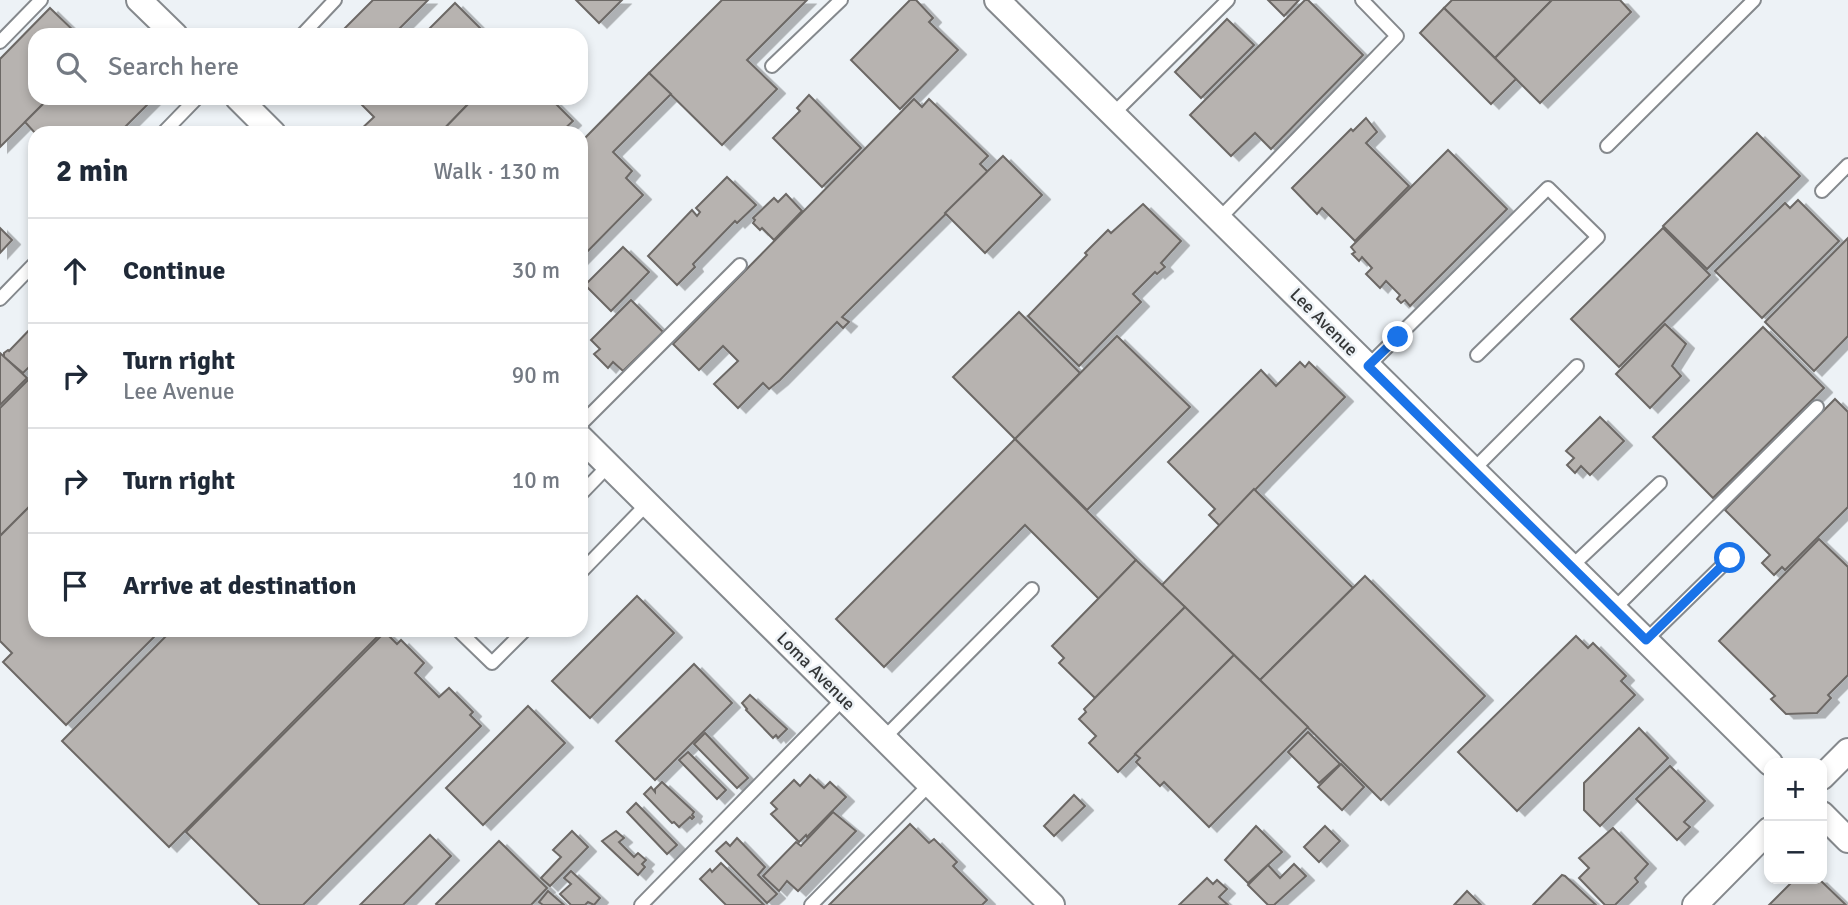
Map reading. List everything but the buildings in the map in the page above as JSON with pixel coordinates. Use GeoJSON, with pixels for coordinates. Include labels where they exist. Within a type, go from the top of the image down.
{"type":"FeatureCollection","features":[{"type":"Feature","properties":{"kind":"street"},"geometry":{"type":"LineString","coordinates":[[139,0],[168,28]]}},
{"type":"Feature","properties":{"kind":"street","name":"Lee Avenue"},"geometry":{"type":"LineString","coordinates":[[1007,3],[1113,114],[1765,758]]}},
{"type":"Feature","properties":{"kind":"street"},"geometry":{"type":"LineString","coordinates":[[246,105],[267,126]]}},
{"type":"Feature","properties":{"kind":"street","name":"Loma Avenue"},"geometry":{"type":"LineString","coordinates":[[588,445],[1051,905]]}},
{"type":"Feature","properties":{"kind":"street"},"geometry":{"type":"LineString","coordinates":[[1827,772],[1848,751]]}},
{"type":"Feature","properties":{"kind":"street"},"geometry":{"type":"LineString","coordinates":[[1827,819],[1848,840]]}},
{"type":"Feature","properties":{"kind":"street"},"geometry":{"type":"LineString","coordinates":[[1695,905],[1764,835]]}},
{"type":"Feature","properties":{"kind":"lane"},"geometry":{"type":"LineString","coordinates":[[0,42],[41,0]]}},
{"type":"Feature","properties":{"kind":"lane"},"geometry":{"type":"LineString","coordinates":[[309,28],[335,0]]}},
{"type":"Feature","properties":{"kind":"lane"},"geometry":{"type":"LineString","coordinates":[[772,66],[841,0]]}},
{"type":"Feature","properties":{"kind":"lane"},"geometry":{"type":"LineString","coordinates":[[1113,114],[1228,0]]}},
{"type":"Feature","properties":{"kind":"lane"},"geometry":{"type":"LineString","coordinates":[[1219,219],[1397,36],[1362,0]]}},
{"type":"Feature","properties":{"kind":"lane"},"geometry":{"type":"LineString","coordinates":[[1607,146],[1754,0]]}},
{"type":"Feature","properties":{"kind":"lane"},"geometry":{"type":"LineString","coordinates":[[170,126],[190,105]]}},
{"type":"Feature","properties":{"kind":"lane"},"geometry":{"type":"LineString","coordinates":[[1822,191],[1848,165]]}},
{"type":"Feature","properties":{"kind":"lane"},"geometry":{"type":"LineString","coordinates":[[1368,366],[1548,188],[1598,237],[1477,355]]}},
{"type":"Feature","properties":{"kind":"lane"},"geometry":{"type":"LineString","coordinates":[[588,417],[740,265]]}},
{"type":"Feature","properties":{"kind":"lane"},"geometry":{"type":"LineString","coordinates":[[0,299],[28,270]]}},
{"type":"Feature","properties":{"kind":"lane"},"geometry":{"type":"LineString","coordinates":[[1473,470],[1577,366]]}},
{"type":"Feature","properties":{"kind":"lane"},"geometry":{"type":"LineString","coordinates":[[1614,609],[1817,407]]}},
{"type":"Feature","properties":{"kind":"lane"},"geometry":{"type":"LineString","coordinates":[[588,487],[609,465]]}},
{"type":"Feature","properties":{"kind":"lane"},"geometry":{"type":"LineString","coordinates":[[1572,566],[1660,483]]}},
{"type":"Feature","properties":{"kind":"lane"},"geometry":{"type":"LineString","coordinates":[[588,565],[648,504]]}},
{"type":"Feature","properties":{"kind":"lane"},"geometry":{"type":"LineString","coordinates":[[1646,640],[1730,558]]}},
{"type":"Feature","properties":{"kind":"lane"},"geometry":{"type":"LineString","coordinates":[[884,738],[1032,590]]}},
{"type":"Feature","properties":{"kind":"lane"},"geometry":{"type":"LineString","coordinates":[[465,637],[492,663],[518,637]]}},
{"type":"Feature","properties":{"kind":"lane"},"geometry":{"type":"LineString","coordinates":[[641,905],[844,698]]}},
{"type":"Feature","properties":{"kind":"lane"},"geometry":{"type":"LineString","coordinates":[[811,905],[930,784]]}},
{"type":"Feature","properties":{"kind":"route"},"geometry":{"type":"LineString","coordinates":[[1398,337],[1368,366],[1646,640],[1730,558]]}}]}
